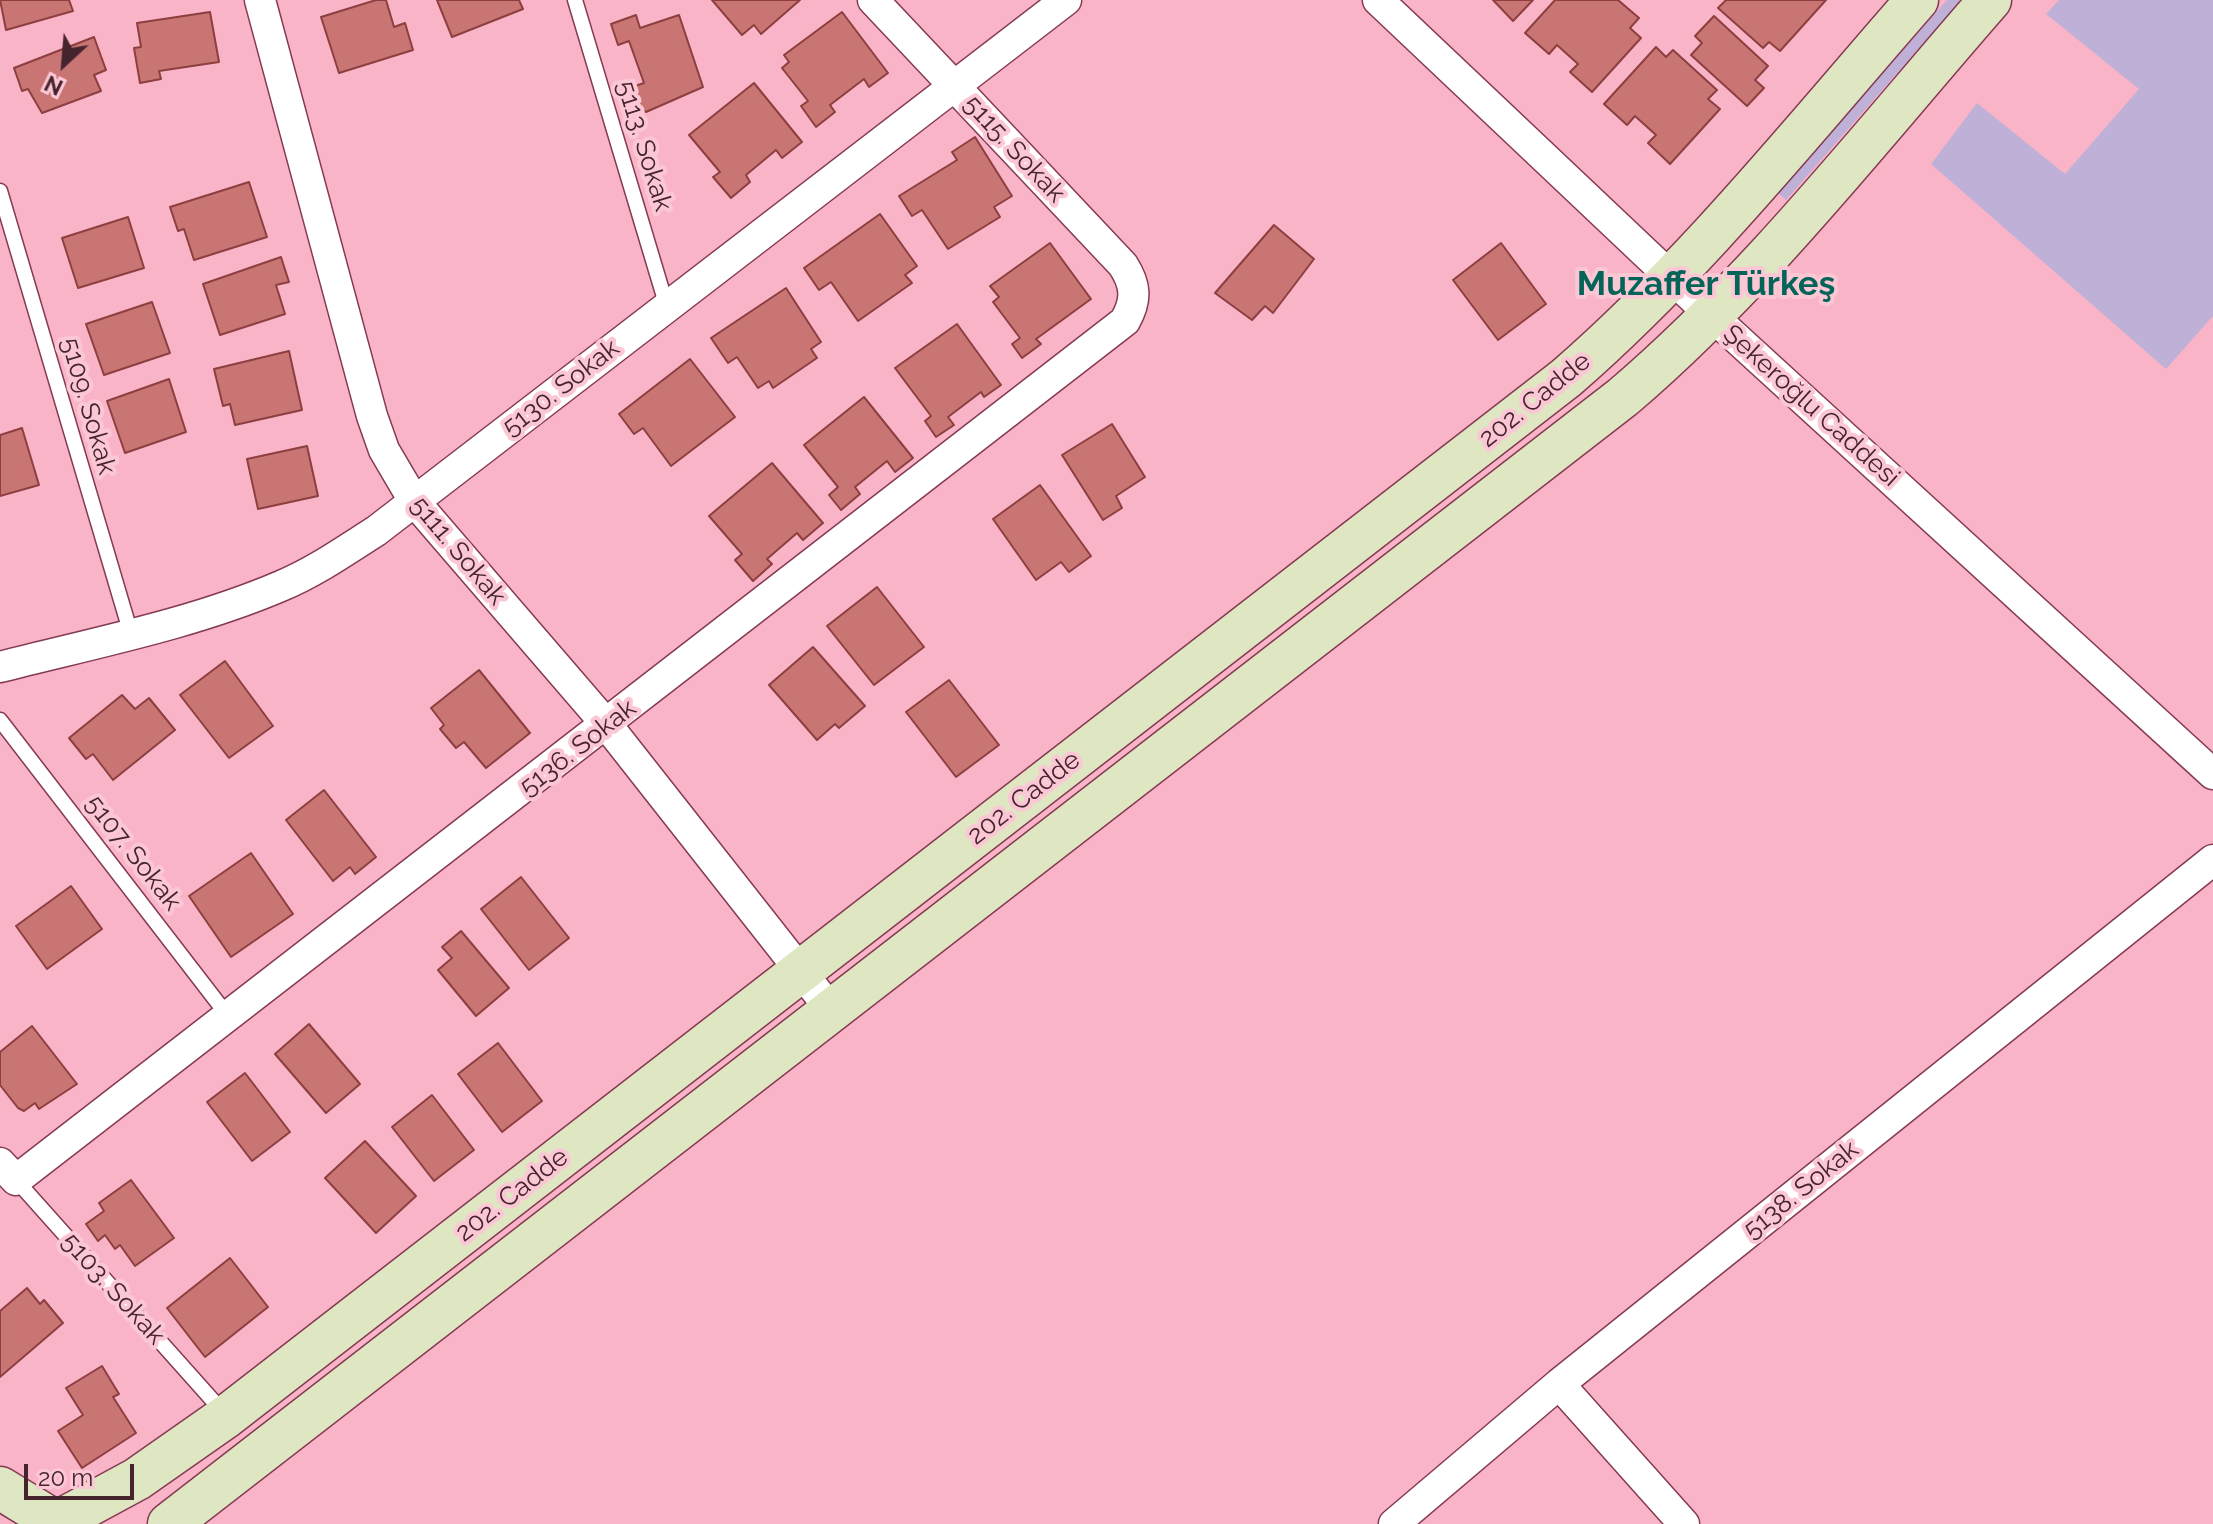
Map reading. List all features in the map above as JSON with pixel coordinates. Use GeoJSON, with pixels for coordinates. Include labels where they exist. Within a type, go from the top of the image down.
{"type":"FeatureCollection","features":[{"type":"Feature","properties":{"kind":"main road","name":"202. Cadde"},"geometry":{"type":"LineString","coordinates":[[169,1524],[1598,417],[1663,363],[1711,315],[1990,0]]}},
{"type":"Feature","properties":{"kind":"main road","name":"202. Cadde"},"geometry":{"type":"LineString","coordinates":[[54,1521],[137,1479],[227,1416],[1566,378],[1672,278],[1907,4]]}},
{"type":"Feature","properties":{"kind":"main road"},"geometry":{"type":"LineString","coordinates":[[0,1488],[54,1521]]}},
{"type":"Feature","properties":{"kind":"street","name":"5111. Sokak"},"geometry":{"type":"LineString","coordinates":[[260,0],[372,416],[384,450],[414,501],[607,725],[832,1011]]}},
{"type":"Feature","properties":{"kind":"street","name":"5115. Sokak"},"geometry":{"type":"LineString","coordinates":[[873,0],[1123,265],[1132,279],[1132,308]]}},
{"type":"Feature","properties":{"kind":"street","name":"5130. Sokak"},"geometry":{"type":"LineString","coordinates":[[0,667],[228,606],[284,585],[342,553],[1066,0]]}},
{"type":"Feature","properties":{"kind":"street","name":"Şekeroğlu Caddesi"},"geometry":{"type":"LineString","coordinates":[[1378,0],[1711,315],[2213,774]]}},
{"type":"Feature","properties":{"kind":"street","name":"5136. Sokak"},"geometry":{"type":"LineString","coordinates":[[8,1172],[229,1017],[1114,333],[1132,308]]}},
{"type":"Feature","properties":{"kind":"street","name":"5138. Sokak"},"geometry":{"type":"LineString","coordinates":[[1394,1524],[1559,1384],[2213,860]]}},
{"type":"Feature","properties":{"kind":"street"},"geometry":{"type":"LineString","coordinates":[[1559,1384],[1684,1524]]}},
{"type":"Feature","properties":{"kind":"lane","name":"5113. Sokak"},"geometry":{"type":"LineString","coordinates":[[575,0],[667,307]]}},
{"type":"Feature","properties":{"kind":"lane","name":"5109. Sokak"},"geometry":{"type":"LineString","coordinates":[[0,191],[131,634]]}},
{"type":"Feature","properties":{"kind":"lane","name":"5107. Sokak"},"geometry":{"type":"LineString","coordinates":[[0,720],[229,1017]]}},
{"type":"Feature","properties":{"kind":"lane","name":"5103. Sokak"},"geometry":{"type":"LineString","coordinates":[[8,1172],[227,1416]]}},
{"type":"Feature","properties":{"kind":"shaded area"},"geometry":{"type":"Polygon","coordinates":[[[1947,0],[1961,0],[1786,200],[1778,193],[1947,0]]]}},
{"type":"Feature","properties":{"kind":"shaded area"},"geometry":{"type":"Polygon","coordinates":[[[2059,0],[2213,0],[2213,316],[2166,369],[1931,164],[1977,103],[2065,174],[2139,89],[2046,14],[2059,0]]]}},
{"type":"Feature","properties":{"kind":"building"},"geometry":{"type":"Polygon","coordinates":[[[0,0],[69,0],[73,11],[6,30],[0,0]]]}},
{"type":"Feature","properties":{"kind":"building"},"geometry":{"type":"Polygon","coordinates":[[[376,0],[386,0],[394,27],[405,23],[413,50],[339,73],[321,17],[376,0]]]}},
{"type":"Feature","properties":{"kind":"building"},"geometry":{"type":"Polygon","coordinates":[[[437,0],[519,0],[523,9],[452,37],[437,0]]]}},
{"type":"Feature","properties":{"kind":"building"},"geometry":{"type":"Polygon","coordinates":[[[712,0],[800,0],[761,34],[754,25],[742,35],[712,0]]]}},
{"type":"Feature","properties":{"kind":"building"},"geometry":{"type":"Polygon","coordinates":[[[1493,0],[1533,0],[1513,21],[1493,0]]]}},
{"type":"Feature","properties":{"kind":"building"},"geometry":{"type":"Polygon","coordinates":[[[1555,0],[1618,0],[1639,18],[1630,28],[1641,38],[1592,92],[1570,72],[1578,64],[1557,45],[1549,54],[1525,33],[1555,0]]]}},
{"type":"Feature","properties":{"kind":"building"},"geometry":{"type":"Polygon","coordinates":[[[1726,0],[1826,0],[1780,51],[1769,42],[1763,48],[1718,8],[1726,0]]]}},
{"type":"Feature","properties":{"kind":"building"},"geometry":{"type":"Polygon","coordinates":[[[210,12],[219,62],[159,71],[161,79],[140,83],[134,48],[141,47],[137,23],[210,12]]]}},
{"type":"Feature","properties":{"kind":"building"},"geometry":{"type":"Polygon","coordinates":[[[842,12],[888,73],[869,87],[864,79],[830,105],[835,112],[816,127],[801,106],[808,101],[782,68],[789,62],[784,55],[842,12]]]}},
{"type":"Feature","properties":{"kind":"building"},"geometry":{"type":"Polygon","coordinates":[[[636,15],[640,28],[679,15],[703,87],[646,112],[640,107],[632,87],[644,83],[629,41],[618,45],[611,24],[636,15]]]}},
{"type":"Feature","properties":{"kind":"building"},"geometry":{"type":"Polygon","coordinates":[[[1714,16],[1768,66],[1755,80],[1764,88],[1747,106],[1691,55],[1702,43],[1695,36],[1714,16]]]}},
{"type":"Feature","properties":{"kind":"building"},"geometry":{"type":"Polygon","coordinates":[[[94,37],[106,70],[94,75],[101,91],[42,113],[28,89],[22,91],[14,68],[94,37]]]}},
{"type":"Feature","properties":{"kind":"building"},"geometry":{"type":"Polygon","coordinates":[[[1656,47],[1666,57],[1673,50],[1717,90],[1708,99],[1720,109],[1670,164],[1648,143],[1656,135],[1635,116],[1627,125],[1604,104],[1656,47]]]}},
{"type":"Feature","properties":{"kind":"building"},"geometry":{"type":"Polygon","coordinates":[[[754,83],[802,142],[782,158],[776,150],[746,175],[750,182],[731,198],[713,177],[720,172],[689,135],[754,83]]]}},
{"type":"Feature","properties":{"kind":"building"},"geometry":{"type":"Polygon","coordinates":[[[975,137],[1012,196],[994,207],[1000,217],[948,249],[922,210],[912,216],[899,196],[957,160],[952,152],[975,137]]]}},
{"type":"Feature","properties":{"kind":"building"},"geometry":{"type":"Polygon","coordinates":[[[249,182],[267,237],[194,260],[184,229],[178,231],[170,207],[249,182]]]}},
{"type":"Feature","properties":{"kind":"building"},"geometry":{"type":"Polygon","coordinates":[[[880,214],[917,266],[905,275],[912,283],[858,321],[831,282],[819,290],[804,268],[880,214]]]}},
{"type":"Feature","properties":{"kind":"building"},"geometry":{"type":"Polygon","coordinates":[[[128,217],[144,268],[78,288],[62,238],[128,217]]]}},
{"type":"Feature","properties":{"kind":"building"},"geometry":{"type":"Polygon","coordinates":[[[1274,225],[1314,259],[1273,313],[1265,306],[1252,320],[1215,293],[1274,225]]]}},
{"type":"Feature","properties":{"kind":"building"},"geometry":{"type":"Polygon","coordinates":[[[1050,243],[1091,299],[1036,339],[1041,344],[1022,358],[1012,344],[1020,338],[993,302],[999,297],[990,286],[1050,243]]]}},
{"type":"Feature","properties":{"kind":"building"},"geometry":{"type":"Polygon","coordinates":[[[1501,243],[1546,304],[1498,340],[1453,280],[1501,243]]]}},
{"type":"Feature","properties":{"kind":"building"},"geometry":{"type":"Polygon","coordinates":[[[281,257],[289,282],[276,285],[285,314],[220,335],[203,284],[281,257]]]}},
{"type":"Feature","properties":{"kind":"building"},"geometry":{"type":"Polygon","coordinates":[[[786,288],[821,342],[811,349],[817,358],[773,388],[769,381],[758,388],[737,357],[728,363],[711,338],[786,288]]]}},
{"type":"Feature","properties":{"kind":"building"},"geometry":{"type":"Polygon","coordinates":[[[152,302],[170,353],[104,375],[86,324],[152,302]]]}},
{"type":"Feature","properties":{"kind":"building"},"geometry":{"type":"Polygon","coordinates":[[[957,324],[1001,385],[984,397],[981,392],[948,417],[954,425],[936,437],[925,421],[931,416],[895,368],[957,324]]]}},
{"type":"Feature","properties":{"kind":"building"},"geometry":{"type":"Polygon","coordinates":[[[289,351],[302,410],[235,425],[230,404],[223,406],[214,369],[289,351]]]}},
{"type":"Feature","properties":{"kind":"building"},"geometry":{"type":"Polygon","coordinates":[[[690,359],[735,417],[671,466],[643,428],[634,434],[619,414],[690,359]]]}},
{"type":"Feature","properties":{"kind":"building"},"geometry":{"type":"Polygon","coordinates":[[[169,379],[186,432],[125,453],[107,401],[169,379]]]}},
{"type":"Feature","properties":{"kind":"building"},"geometry":{"type":"Polygon","coordinates":[[[864,397],[913,458],[895,472],[887,461],[855,487],[860,494],[841,510],[829,495],[838,487],[804,445],[864,397]]]}},
{"type":"Feature","properties":{"kind":"building"},"geometry":{"type":"Polygon","coordinates":[[[1112,424],[1145,477],[1116,496],[1122,508],[1103,520],[1062,455],[1112,424]]]}},
{"type":"Feature","properties":{"kind":"building"},"geometry":{"type":"Polygon","coordinates":[[[22,428],[39,485],[0,496],[0,435],[22,428]]]}},
{"type":"Feature","properties":{"kind":"building"},"geometry":{"type":"Polygon","coordinates":[[[307,446],[318,496],[258,509],[247,459],[307,446]]]}},
{"type":"Feature","properties":{"kind":"building"},"geometry":{"type":"Polygon","coordinates":[[[772,463],[823,523],[803,540],[797,533],[767,559],[772,564],[753,581],[735,560],[742,554],[709,516],[772,463]]]}},
{"type":"Feature","properties":{"kind":"building"},"geometry":{"type":"Polygon","coordinates":[[[1040,485],[1091,556],[1069,572],[1061,562],[1036,580],[993,519],[1040,485]]]}},
{"type":"Feature","properties":{"kind":"building"},"geometry":{"type":"Polygon","coordinates":[[[877,587],[924,647],[874,685],[827,626],[877,587]]]}},
{"type":"Feature","properties":{"kind":"building"},"geometry":{"type":"Polygon","coordinates":[[[813,647],[865,706],[839,728],[835,724],[817,740],[769,685],[813,647]]]}},
{"type":"Feature","properties":{"kind":"building"},"geometry":{"type":"Polygon","coordinates":[[[225,661],[273,726],[229,758],[180,695],[225,661]]]}},
{"type":"Feature","properties":{"kind":"building"},"geometry":{"type":"Polygon","coordinates":[[[479,670],[530,733],[486,768],[464,742],[456,748],[440,729],[444,725],[431,708],[479,670]]]}},
{"type":"Feature","properties":{"kind":"building"},"geometry":{"type":"Polygon","coordinates":[[[949,680],[999,745],[956,777],[906,712],[949,680]]]}},
{"type":"Feature","properties":{"kind":"building"},"geometry":{"type":"Polygon","coordinates":[[[122,695],[135,709],[149,698],[175,730],[113,780],[93,754],[86,759],[69,738],[122,695]]]}},
{"type":"Feature","properties":{"kind":"building"},"geometry":{"type":"Polygon","coordinates":[[[324,790],[376,857],[355,874],[350,867],[333,881],[286,820],[324,790]]]}},
{"type":"Feature","properties":{"kind":"building"},"geometry":{"type":"Polygon","coordinates":[[[251,853],[293,914],[231,957],[189,896],[251,853]]]}},
{"type":"Feature","properties":{"kind":"building"},"geometry":{"type":"Polygon","coordinates":[[[521,877],[569,938],[529,970],[481,909],[521,877]]]}},
{"type":"Feature","properties":{"kind":"building"},"geometry":{"type":"Polygon","coordinates":[[[71,886],[102,929],[47,969],[16,926],[71,886]]]}},
{"type":"Feature","properties":{"kind":"building"},"geometry":{"type":"Polygon","coordinates":[[[461,931],[509,988],[476,1016],[438,970],[452,958],[442,947],[461,931]]]}},
{"type":"Feature","properties":{"kind":"building"},"geometry":{"type":"Polygon","coordinates":[[[309,1024],[360,1084],[326,1113],[275,1054],[309,1024]]]}},
{"type":"Feature","properties":{"kind":"building"},"geometry":{"type":"Polygon","coordinates":[[[32,1026],[77,1084],[39,1109],[35,1103],[24,1111],[0,1085],[0,1052],[32,1026]]]}},
{"type":"Feature","properties":{"kind":"building"},"geometry":{"type":"Polygon","coordinates":[[[498,1043],[542,1101],[502,1132],[458,1074],[498,1043]]]}},
{"type":"Feature","properties":{"kind":"building"},"geometry":{"type":"Polygon","coordinates":[[[245,1073],[290,1132],[252,1161],[207,1102],[245,1073]]]}},
{"type":"Feature","properties":{"kind":"building"},"geometry":{"type":"Polygon","coordinates":[[[432,1095],[474,1150],[434,1181],[392,1127],[432,1095]]]}},
{"type":"Feature","properties":{"kind":"building"},"geometry":{"type":"Polygon","coordinates":[[[365,1141],[416,1196],[376,1233],[325,1178],[365,1141]]]}},
{"type":"Feature","properties":{"kind":"building"},"geometry":{"type":"Polygon","coordinates":[[[131,1180],[174,1238],[135,1266],[120,1245],[115,1249],[105,1235],[98,1241],[86,1224],[104,1211],[99,1203],[131,1180]]]}},
{"type":"Feature","properties":{"kind":"building"},"geometry":{"type":"Polygon","coordinates":[[[230,1258],[268,1307],[205,1357],[167,1308],[230,1258]]]}},
{"type":"Feature","properties":{"kind":"building"},"geometry":{"type":"Polygon","coordinates":[[[27,1288],[40,1304],[44,1300],[63,1323],[0,1377],[0,1311],[27,1288]]]}},
{"type":"Feature","properties":{"kind":"building"},"geometry":{"type":"Polygon","coordinates":[[[102,1366],[119,1394],[113,1397],[136,1433],[82,1468],[58,1431],[83,1415],[66,1388],[102,1366]]]}},
{"type":"Feature","properties":{"kind":"district","name":"Muzaffer Türkeş"},"geometry":{"type":"Point","coordinates":[1706,285]}}]}
